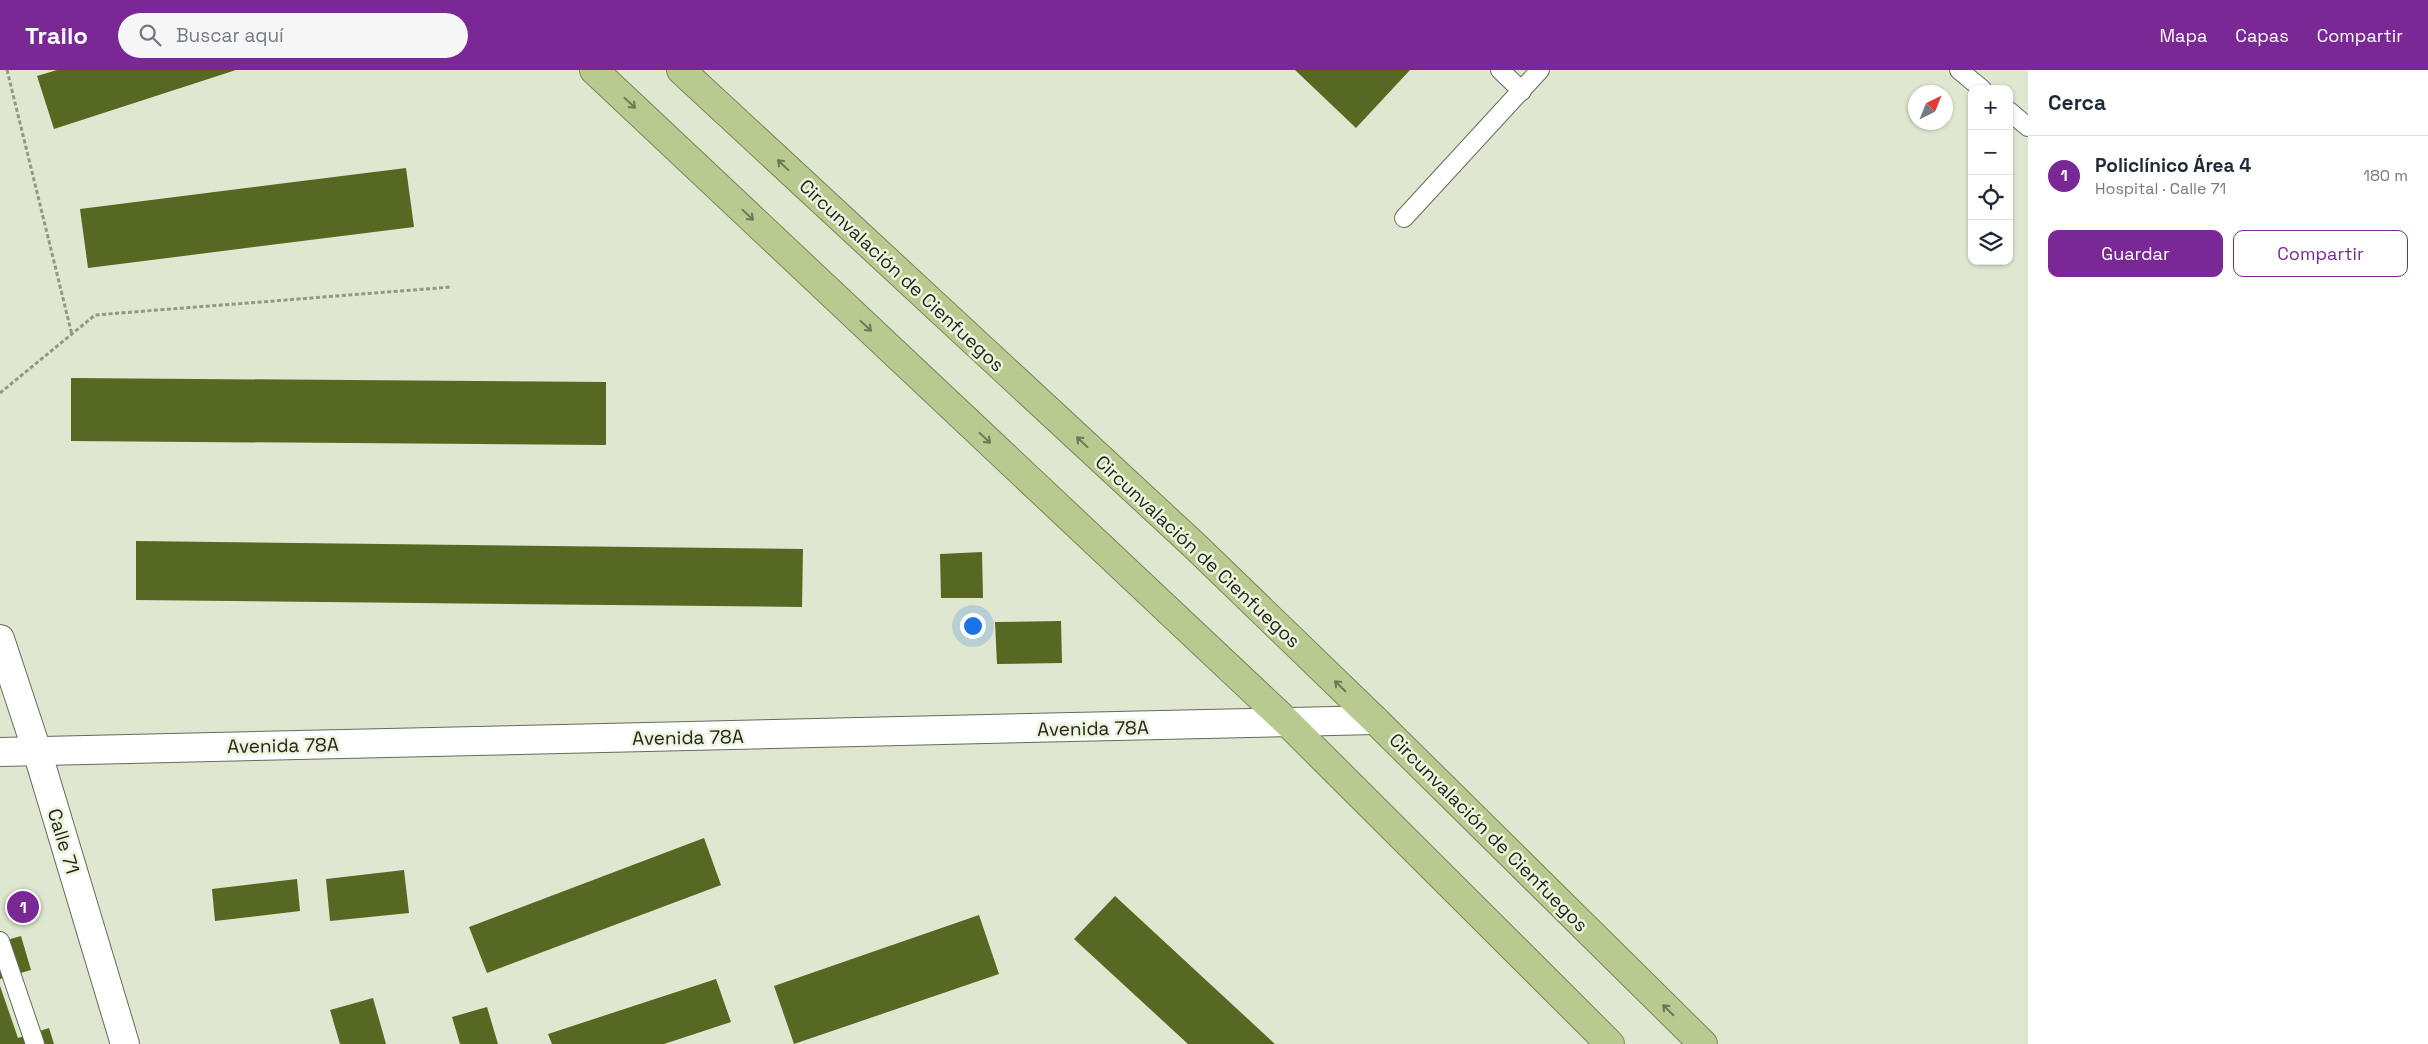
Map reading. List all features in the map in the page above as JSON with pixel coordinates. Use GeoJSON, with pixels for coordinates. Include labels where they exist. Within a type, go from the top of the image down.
{"type":"FeatureCollection","features":[{"type":"Feature","properties":{"kind":"highway"},"geometry":{"type":"LineString","coordinates":[[594,70],[1288,724],[1610,1044]]}},
{"type":"Feature","properties":{"kind":"highway","name":"Circunvalación de Cienfuegos"},"geometry":{"type":"LineString","coordinates":[[681,70],[1195,546],[1376,720],[1703,1044]]}},
{"type":"Feature","properties":{"kind":"street","name":"Calle 71"},"geometry":{"type":"LineString","coordinates":[[0,639],[37,751],[125,1044]]}},
{"type":"Feature","properties":{"kind":"street","name":"Avenida 78A"},"geometry":{"type":"LineString","coordinates":[[0,752],[1288,724],[1376,720]]}},
{"type":"Feature","properties":{"kind":"lane"},"geometry":{"type":"LineString","coordinates":[[1500,70],[1522,91]]}},
{"type":"Feature","properties":{"kind":"lane"},"geometry":{"type":"LineString","coordinates":[[1404,218],[1540,70]]}},
{"type":"Feature","properties":{"kind":"lane"},"geometry":{"type":"LineString","coordinates":[[1959,70],[1977,85]]}},
{"type":"Feature","properties":{"kind":"lane"},"geometry":{"type":"LineString","coordinates":[[2013,114],[2028,127]]}},
{"type":"Feature","properties":{"kind":"lane"},"geometry":{"type":"LineString","coordinates":[[0,942],[35,1044]]}},
{"type":"Feature","properties":{"kind":"path"},"geometry":{"type":"LineString","coordinates":[[7,70],[72,335]]}},
{"type":"Feature","properties":{"kind":"path"},"geometry":{"type":"LineString","coordinates":[[0,393],[96,315],[450,287]]}},
{"type":"Feature","properties":{"kind":"building"},"geometry":{"type":"Polygon","coordinates":[[[57,70],[236,70],[54,129],[37,76],[57,70]]]}},
{"type":"Feature","properties":{"kind":"building"},"geometry":{"type":"Polygon","coordinates":[[[1295,70],[1410,70],[1356,128],[1295,70]]]}},
{"type":"Feature","properties":{"kind":"building"},"geometry":{"type":"Polygon","coordinates":[[[406,168],[414,227],[88,268],[80,209],[406,168]]]}},
{"type":"Feature","properties":{"kind":"building"},"geometry":{"type":"Polygon","coordinates":[[[71,378],[606,382],[606,445],[71,441],[71,378]]]}},
{"type":"Feature","properties":{"kind":"building"},"geometry":{"type":"Polygon","coordinates":[[[136,541],[803,549],[802,607],[136,600],[136,541]]]}},
{"type":"Feature","properties":{"kind":"building"},"geometry":{"type":"Polygon","coordinates":[[[982,552],[983,598],[941,598],[940,554],[982,552]]]}},
{"type":"Feature","properties":{"kind":"building"},"geometry":{"type":"Polygon","coordinates":[[[1061,621],[1062,663],[997,664],[995,622],[1061,621]]]}},
{"type":"Feature","properties":{"kind":"building"},"geometry":{"type":"Polygon","coordinates":[[[704,838],[721,885],[487,973],[469,927],[704,838]]]}},
{"type":"Feature","properties":{"kind":"building"},"geometry":{"type":"Polygon","coordinates":[[[404,870],[409,913],[330,921],[326,879],[404,870]]]}},
{"type":"Feature","properties":{"kind":"building"},"geometry":{"type":"Polygon","coordinates":[[[297,879],[300,911],[215,921],[212,889],[297,879]]]}},
{"type":"Feature","properties":{"kind":"building"},"geometry":{"type":"Polygon","coordinates":[[[1115,896],[1275,1044],[1188,1044],[1074,939],[1115,896]]]}},
{"type":"Feature","properties":{"kind":"building"},"geometry":{"type":"Polygon","coordinates":[[[979,915],[999,974],[794,1044],[774,986],[979,915]]]}},
{"type":"Feature","properties":{"kind":"building"},"geometry":{"type":"Polygon","coordinates":[[[21,936],[31,970],[0,979],[0,942],[21,936]]]}},
{"type":"Feature","properties":{"kind":"building"},"geometry":{"type":"Polygon","coordinates":[[[716,979],[731,1022],[664,1044],[552,1044],[548,1034],[716,979]]]}},
{"type":"Feature","properties":{"kind":"building"},"geometry":{"type":"Polygon","coordinates":[[[0,986],[18,1038],[49,1028],[54,1044],[0,1044],[0,986]]]}},
{"type":"Feature","properties":{"kind":"building"},"geometry":{"type":"Polygon","coordinates":[[[373,998],[386,1044],[340,1044],[330,1010],[373,998]]]}},
{"type":"Feature","properties":{"kind":"building"},"geometry":{"type":"Polygon","coordinates":[[[487,1007],[498,1044],[460,1044],[452,1017],[487,1007]]]}},
{"type":"Feature","properties":{"kind":"place","name":"Policlínico Área 4"},"geometry":{"type":"Point","coordinates":[23,907]}}]}
